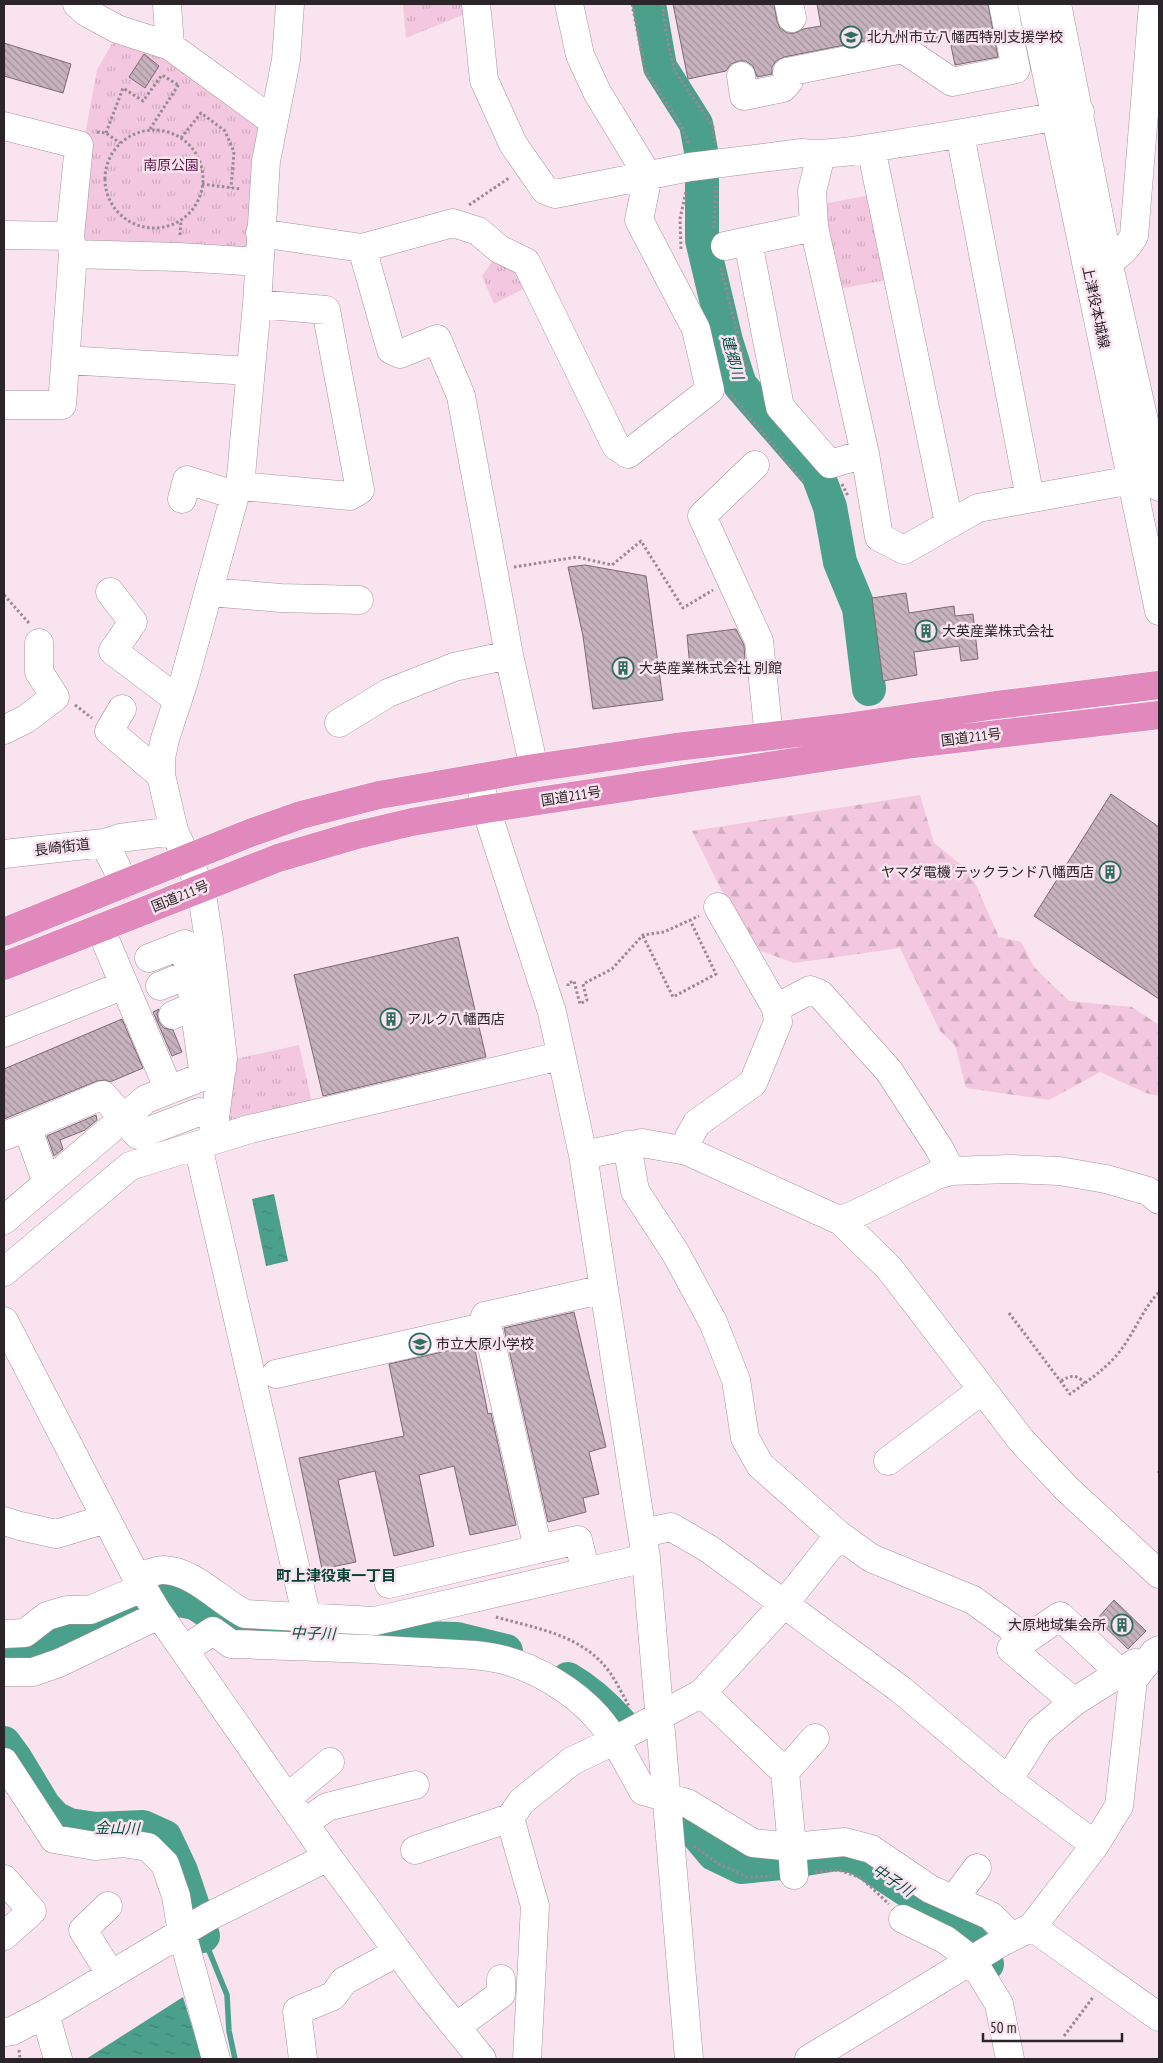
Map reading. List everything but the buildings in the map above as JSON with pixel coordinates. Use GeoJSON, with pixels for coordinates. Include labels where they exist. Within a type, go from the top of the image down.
{"type":"FeatureCollection","features":[{"type":"Feature","properties":{"kind":"highway","name":"国道211号"},"geometry":{"type":"LineString","coordinates":[[4,932],[187,857],[301,815],[379,795],[534,768],[676,747],[769,737],[1159,685]]}},
{"type":"Feature","properties":{"kind":"highway","name":"国道211号"},"geometry":{"type":"LineString","coordinates":[[4,966],[278,858],[353,836],[412,822],[913,744],[1159,715]]}},
{"type":"Feature","properties":{"kind":"street"},"geometry":{"type":"LineString","coordinates":[[77,4],[86,12],[116,16],[170,46],[273,122]]}},
{"type":"Feature","properties":{"kind":"street"},"geometry":{"type":"LineString","coordinates":[[167,4],[170,46]]}},
{"type":"Feature","properties":{"kind":"street"},"geometry":{"type":"LineString","coordinates":[[290,4],[286,60],[266,161],[257,304],[238,491],[165,739],[161,758],[161,775],[174,831],[201,888],[223,1058],[213,1072],[205,1143],[307,1618]]}},
{"type":"Feature","properties":{"kind":"street"},"geometry":{"type":"LineString","coordinates":[[476,4],[484,80],[513,144],[545,190],[554,194],[703,165],[802,153],[821,154],[870,148],[1068,114]]}},
{"type":"Feature","properties":{"kind":"street"},"geometry":{"type":"LineString","coordinates":[[260,233],[362,248],[453,223],[478,231],[499,249],[526,262],[616,446],[628,454],[710,390],[696,329],[639,220],[648,176],[597,92],[580,55],[569,4]]}},
{"type":"Feature","properties":{"kind":"street"},"geometry":{"type":"LineString","coordinates":[[741,76],[744,96],[783,88],[789,81],[787,72],[903,49],[952,82],[1016,69],[1003,4]]}},
{"type":"Feature","properties":{"kind":"street","name":"上津役本城線"},"geometry":{"type":"LineString","coordinates":[[1032,4],[1068,114]]}},
{"type":"Feature","properties":{"kind":"street","name":"上津役本城線"},"geometry":{"type":"LineString","coordinates":[[1057,4],[1068,114],[1098,264],[1132,480],[1159,611]]}},
{"type":"Feature","properties":{"kind":"street"},"geometry":{"type":"LineString","coordinates":[[1098,264],[1125,250],[1134,236],[1153,4]]}},
{"type":"Feature","properties":{"kind":"street"},"geometry":{"type":"LineString","coordinates":[[4,126],[79,145],[62,405],[4,405]]}},
{"type":"Feature","properties":{"kind":"street"},"geometry":{"type":"LineString","coordinates":[[960,134],[1030,498]]}},
{"type":"Feature","properties":{"kind":"street"},"geometry":{"type":"LineString","coordinates":[[870,148],[949,523]]}},
{"type":"Feature","properties":{"kind":"street"},"geometry":{"type":"LineString","coordinates":[[821,154],[812,191],[814,227],[865,454],[879,537],[904,550],[978,508],[1132,480]]}},
{"type":"Feature","properties":{"kind":"street"},"geometry":{"type":"LineString","coordinates":[[814,227],[727,246],[780,407],[830,464],[865,454]]}},
{"type":"Feature","properties":{"kind":"street"},"geometry":{"type":"LineString","coordinates":[[4,235],[71,245],[179,257],[259,262]]}},
{"type":"Feature","properties":{"kind":"street"},"geometry":{"type":"LineString","coordinates":[[362,248],[390,350],[400,354],[436,339],[461,396],[509,655],[534,768]]}},
{"type":"Feature","properties":{"kind":"street","name":"上津役本城線"},"geometry":{"type":"LineString","coordinates":[[1098,264],[1152,411],[1159,486]]}},
{"type":"Feature","properties":{"kind":"street"},"geometry":{"type":"LineString","coordinates":[[187,481],[238,491],[350,496],[360,490],[326,310],[257,304]]}},
{"type":"Feature","properties":{"kind":"street"},"geometry":{"type":"LineString","coordinates":[[66,360],[250,371]]}},
{"type":"Feature","properties":{"kind":"street"},"geometry":{"type":"LineString","coordinates":[[756,465],[702,516],[759,641],[769,737]]}},
{"type":"Feature","properties":{"kind":"street"},"geometry":{"type":"LineString","coordinates":[[110,592],[133,622],[113,651],[178,700]]}},
{"type":"Feature","properties":{"kind":"street"},"geometry":{"type":"LineString","coordinates":[[209,592],[282,598],[359,600]]}},
{"type":"Feature","properties":{"kind":"street"},"geometry":{"type":"LineString","coordinates":[[4,730],[26,719],[54,697],[39,672],[39,643]]}},
{"type":"Feature","properties":{"kind":"street"},"geometry":{"type":"LineString","coordinates":[[339,723],[388,693],[454,667],[509,655]]}},
{"type":"Feature","properties":{"kind":"street"},"geometry":{"type":"LineString","coordinates":[[115,720],[161,775]]}},
{"type":"Feature","properties":{"kind":"street"},"geometry":{"type":"LineString","coordinates":[[479,778],[486,809],[552,1012],[560,1056],[583,1155],[644,1546],[650,1721],[666,1796],[689,2059]]}},
{"type":"Feature","properties":{"kind":"street"},"geometry":{"type":"LineString","coordinates":[[104,842],[174,831]]}},
{"type":"Feature","properties":{"kind":"street","name":"長崎街道"},"geometry":{"type":"LineString","coordinates":[[4,854],[104,842],[122,885]]}},
{"type":"Feature","properties":{"kind":"street"},"geometry":{"type":"LineString","coordinates":[[687,1151],[689,1137],[697,1123],[753,1083],[778,1022],[776,1008],[718,907]]}},
{"type":"Feature","properties":{"kind":"street"},"geometry":{"type":"LineString","coordinates":[[100,928],[169,1090]]}},
{"type":"Feature","properties":{"kind":"street"},"geometry":{"type":"LineString","coordinates":[[149,958],[185,944],[190,974],[183,1010],[191,1039],[213,1072]]}},
{"type":"Feature","properties":{"kind":"street"},"geometry":{"type":"LineString","coordinates":[[160,986],[190,974]]}},
{"type":"Feature","properties":{"kind":"street"},"geometry":{"type":"LineString","coordinates":[[4,1033],[124,985]]}},
{"type":"Feature","properties":{"kind":"street"},"geometry":{"type":"LineString","coordinates":[[776,1008],[810,990],[820,994],[889,1071],[939,1148],[950,1171]]}},
{"type":"Feature","properties":{"kind":"street"},"geometry":{"type":"LineString","coordinates":[[4,1272],[130,1166],[250,1129],[560,1056]]}},
{"type":"Feature","properties":{"kind":"street"},"geometry":{"type":"LineString","coordinates":[[4,1220],[146,1099],[213,1072]]}},
{"type":"Feature","properties":{"kind":"street"},"geometry":{"type":"LineString","coordinates":[[47,1182],[15,1132],[103,1094],[138,1135],[199,1112]]}},
{"type":"Feature","properties":{"kind":"street"},"geometry":{"type":"LineString","coordinates":[[583,1155],[642,1143],[687,1151],[841,1221],[889,1268],[1020,1440],[1054,1475],[1159,1574]]}},
{"type":"Feature","properties":{"kind":"street"},"geometry":{"type":"LineString","coordinates":[[627,1145],[635,1191],[675,1252],[713,1322],[736,1380],[745,1438],[760,1465],[839,1535],[871,1558],[973,1600],[1019,1644],[1074,1702]]}},
{"type":"Feature","properties":{"kind":"street"},"geometry":{"type":"LineString","coordinates":[[841,1221],[937,1175],[950,1171],[1009,1169],[1059,1171],[1106,1179],[1148,1191],[1159,1200]]}},
{"type":"Feature","properties":{"kind":"street"},"geometry":{"type":"LineString","coordinates":[[538,1549],[485,1316],[604,1288]]}},
{"type":"Feature","properties":{"kind":"street"},"geometry":{"type":"LineString","coordinates":[[4,1321],[148,1597],[328,1857],[456,2027],[477,2058]]}},
{"type":"Feature","properties":{"kind":"street"},"geometry":{"type":"LineString","coordinates":[[276,1374],[488,1326]]}},
{"type":"Feature","properties":{"kind":"street"},"geometry":{"type":"LineString","coordinates":[[888,1461],[982,1390]]}},
{"type":"Feature","properties":{"kind":"street"},"geometry":{"type":"LineString","coordinates":[[4,1521],[56,1534],[106,1519]]}},
{"type":"Feature","properties":{"kind":"street"},"geometry":{"type":"LineString","coordinates":[[4,1672],[33,1672],[59,1663],[148,1597],[162,1570],[185,1574],[229,1606],[245,1614],[375,1621],[586,1572],[644,1546],[671,1527],[708,1549],[900,1689],[1008,1780],[1095,1845]]}},
{"type":"Feature","properties":{"kind":"street"},"geometry":{"type":"LineString","coordinates":[[415,1850],[510,1818],[522,1801],[572,1761],[614,1741],[702,1693],[784,1604],[839,1535]]}},
{"type":"Feature","properties":{"kind":"street"},"geometry":{"type":"LineString","coordinates":[[389,1584],[578,1540],[586,1572]]}},
{"type":"Feature","properties":{"kind":"street"},"geometry":{"type":"LineString","coordinates":[[4,1634],[25,1633],[46,1616],[67,1610],[90,1610],[148,1597]]}},
{"type":"Feature","properties":{"kind":"street"},"geometry":{"type":"LineString","coordinates":[[1019,1644],[1060,1616],[1119,1672]]}},
{"type":"Feature","properties":{"kind":"street"},"geometry":{"type":"LineString","coordinates":[[375,1621],[375,1649]]}},
{"type":"Feature","properties":{"kind":"street"},"geometry":{"type":"LineString","coordinates":[[184,1650],[213,1631],[231,1644],[375,1649],[471,1655],[504,1660],[538,1674],[570,1694],[596,1716],[614,1741],[643,1791],[687,1803],[753,1842],[793,1861],[845,1842],[871,1849],[930,1889],[991,1916],[1015,1936],[1106,1980],[1159,2017]]}},
{"type":"Feature","properties":{"kind":"street"},"geometry":{"type":"LineString","coordinates":[[1008,1780],[1038,1731],[1074,1702],[1119,1672],[1157,1651]]}},
{"type":"Feature","properties":{"kind":"street"},"geometry":{"type":"LineString","coordinates":[[814,2058],[1015,1936],[1095,1845],[1119,1806],[1133,1680],[1157,1651]]}},
{"type":"Feature","properties":{"kind":"street"},"geometry":{"type":"LineString","coordinates":[[702,1693],[785,1772],[793,1861]]}},
{"type":"Feature","properties":{"kind":"street"},"geometry":{"type":"LineString","coordinates":[[785,1772],[815,1738]]}},
{"type":"Feature","properties":{"kind":"street"},"geometry":{"type":"LineString","coordinates":[[4,1762],[54,1839],[95,1846],[123,1843],[148,1847],[165,1864],[176,1896],[183,1933],[216,2059]]}},
{"type":"Feature","properties":{"kind":"street"},"geometry":{"type":"LineString","coordinates":[[287,1798],[330,1762]]}},
{"type":"Feature","properties":{"kind":"street"},"geometry":{"type":"LineString","coordinates":[[305,1823],[327,1808],[416,1785]]}},
{"type":"Feature","properties":{"kind":"street"},"geometry":{"type":"LineString","coordinates":[[510,1818],[535,1906],[527,2059]]}},
{"type":"Feature","properties":{"kind":"street"},"geometry":{"type":"LineString","coordinates":[[4,2032],[12,2031],[44,2014],[208,1918],[328,1857]]}},
{"type":"Feature","properties":{"kind":"street"},"geometry":{"type":"LineString","coordinates":[[954,1899],[977,1868]]}},
{"type":"Feature","properties":{"kind":"street"},"geometry":{"type":"LineString","coordinates":[[4,1879],[32,1911],[4,1936]]}},
{"type":"Feature","properties":{"kind":"street"},"geometry":{"type":"LineString","coordinates":[[108,1906],[83,1930],[112,1975]]}},
{"type":"Feature","properties":{"kind":"street"},"geometry":{"type":"LineString","coordinates":[[903,1919],[946,1940],[973,1960],[999,2004],[1010,2059]]}},
{"type":"Feature","properties":{"kind":"street"},"geometry":{"type":"LineString","coordinates":[[302,2059],[297,2011],[333,1996],[344,1981],[398,1952]]}},
{"type":"Feature","properties":{"kind":"street"},"geometry":{"type":"LineString","coordinates":[[456,2027],[501,1994],[501,1979]]}},
{"type":"Feature","properties":{"kind":"street"},"geometry":{"type":"LineString","coordinates":[[44,2014],[58,2059]]}},
{"type":"Feature","properties":{"kind":"path"},"geometry":{"type":"LineString","coordinates":[[632,4],[645,70],[682,127],[691,151],[703,165],[727,246],[745,365],[754,378]]}},
{"type":"Feature","properties":{"kind":"path"},"geometry":{"type":"LineString","coordinates":[[662,4],[668,44],[675,71],[713,127],[703,165]]}},
{"type":"Feature","properties":{"kind":"path"},"geometry":{"type":"LineString","coordinates":[[150,130],[193,63]]}},
{"type":"Feature","properties":{"kind":"path"},"geometry":{"type":"LineString","coordinates":[[106,133],[123,88],[143,101],[162,75],[178,86]]}},
{"type":"Feature","properties":{"kind":"path"},"geometry":{"type":"LineString","coordinates":[[181,138],[201,113],[225,131],[234,152],[230,188]]}},
{"type":"Feature","properties":{"kind":"path"},"geometry":{"type":"LineString","coordinates":[[150,130],[166,131],[181,138],[193,149],[200,163],[202,184],[200,195],[193,209],[181,220],[166,227],[150,228],[135,224],[121,215],[111,203],[106,187],[106,171],[111,156],[121,143],[134,134],[150,130]]}},
{"type":"Feature","properties":{"kind":"path"},"geometry":{"type":"LineString","coordinates":[[453,223],[460,212],[477,198],[528,165]]}},
{"type":"Feature","properties":{"kind":"path"},"geometry":{"type":"LineString","coordinates":[[202,184],[264,190]]}},
{"type":"Feature","properties":{"kind":"path"},"geometry":{"type":"LineString","coordinates":[[494,571],[577,557],[612,564],[640,541],[683,608],[714,589]]}},
{"type":"Feature","properties":{"kind":"path"},"geometry":{"type":"LineString","coordinates":[[4,595],[39,634],[39,643]]}},
{"type":"Feature","properties":{"kind":"path"},"geometry":{"type":"LineString","coordinates":[[54,697],[65,697],[115,720]]}},
{"type":"Feature","properties":{"kind":"path"},"geometry":{"type":"LineString","coordinates":[[587,1000],[583,984],[612,969],[643,935],[664,932],[718,907]]}},
{"type":"Feature","properties":{"kind":"path"},"geometry":{"type":"LineString","coordinates":[[643,935],[673,997],[716,974],[690,920]]}},
{"type":"Feature","properties":{"kind":"path"},"geometry":{"type":"LineString","coordinates":[[1009,1313],[1070,1394],[1108,1366],[1127,1342],[1147,1304],[1159,1292]]}},
{"type":"Feature","properties":{"kind":"path"},"geometry":{"type":"LineString","coordinates":[[1061,1381],[1071,1376],[1079,1377],[1085,1383]]}},
{"type":"Feature","properties":{"kind":"path"},"geometry":{"type":"LineString","coordinates":[[470,1599],[486,1615],[564,1636],[585,1648],[610,1673],[650,1721]]}},
{"type":"Feature","properties":{"kind":"path"},"geometry":{"type":"LineString","coordinates":[[1064,2036],[1106,1980]]}},
{"type":"Feature","properties":{"kind":"green space"},"geometry":{"type":"Polygon","coordinates":[[[469,4],[470,12],[406,38],[403,5],[469,4]]]}},
{"type":"Feature","properties":{"kind":"green space","name":"南原公園"},"geometry":{"type":"Polygon","coordinates":[[[115,38],[161,52],[261,128],[249,248],[83,248],[85,135],[97,70],[115,38]]]}},
{"type":"Feature","properties":{"kind":"green space"},"geometry":{"type":"Polygon","coordinates":[[[871,195],[887,280],[837,289],[823,204],[871,195]]]}},
{"type":"Feature","properties":{"kind":"green space"},"geometry":{"type":"Polygon","coordinates":[[[496,256],[521,266],[529,286],[494,304],[482,276],[496,256]]]}},
{"type":"Feature","properties":{"kind":"green space"},"geometry":{"type":"Polygon","coordinates":[[[920,795],[934,843],[970,872],[999,937],[1021,942],[1035,968],[1069,1001],[1132,1007],[1159,1025],[1159,1096],[1146,1093],[1100,1072],[1049,1100],[966,1088],[955,1045],[940,1031],[900,948],[794,963],[750,947],[692,831],[920,795]]]}},
{"type":"Feature","properties":{"kind":"green space"},"geometry":{"type":"Polygon","coordinates":[[[299,1045],[313,1107],[247,1122],[222,1122],[231,1060],[299,1045]]]}},
{"type":"Feature","properties":{"kind":"water"},"geometry":{"type":"Polygon","coordinates":[[[274,1194],[288,1261],[266,1266],[252,1199],[274,1194]]]}},
{"type":"Feature","properties":{"kind":"water"},"geometry":{"type":"Polygon","coordinates":[[[183,1997],[202,2059],[86,2059],[183,1997]]]}},
{"type":"Feature","properties":{"kind":"waterway","name":"建郷川"},"geometry":{"type":"LineString","coordinates":[[649,4],[660,67],[696,124],[702,156],[702,240],[726,341],[740,385],[818,475],[830,507],[840,562],[859,608],[869,689]]}},
{"type":"Feature","properties":{"kind":"waterway","name":"中子川"},"geometry":{"type":"LineString","coordinates":[[4,1658],[19,1659],[42,1653],[57,1640],[77,1638],[136,1608],[168,1598],[195,1603],[235,1630],[298,1633]]}},
{"type":"Feature","properties":{"kind":"waterway","name":"中子川"},"geometry":{"type":"LineString","coordinates":[[378,1637],[457,1639],[506,1651]]}},
{"type":"Feature","properties":{"kind":"waterway","name":"中子川"},"geometry":{"type":"LineString","coordinates":[[568,1679],[596,1699],[621,1724]]}},
{"type":"Feature","properties":{"kind":"waterway","name":"金山川"},"geometry":{"type":"LineString","coordinates":[[4,1743],[44,1806],[55,1818],[69,1825],[96,1829],[143,1827],[165,1837],[181,1871],[203,1936]]}},
{"type":"Feature","properties":{"kind":"waterway","name":"中子川"},"geometry":{"type":"LineString","coordinates":[[688,1823],[714,1854],[741,1867],[836,1854],[857,1857],[951,1919],[975,1945],[987,1964]]}},
{"type":"Feature","properties":{"kind":"waterway"},"geometry":{"type":"LineString","coordinates":[[203,1936],[227,1995],[229,2031],[235,2059]]}},
{"type":"Feature","properties":{"kind":"place","name":"北九州市立八幡西特別支援学校"},"geometry":{"type":"Point","coordinates":[851,37]}},
{"type":"Feature","properties":{"kind":"place","name":"大英産業株式会社"},"geometry":{"type":"Point","coordinates":[926,631]}},
{"type":"Feature","properties":{"kind":"place","name":"大英産業株式会社 別館"},"geometry":{"type":"Point","coordinates":[623,668]}},
{"type":"Feature","properties":{"kind":"place","name":"ヤマダ電機 テックランド八幡西店"},"geometry":{"type":"Point","coordinates":[1110,872]}},
{"type":"Feature","properties":{"kind":"place","name":"アルク八幡西店"},"geometry":{"type":"Point","coordinates":[391,1019]}},
{"type":"Feature","properties":{"kind":"place","name":"市立大原小学校"},"geometry":{"type":"Point","coordinates":[420,1344]}},
{"type":"Feature","properties":{"kind":"place","name":"大原地域集会所"},"geometry":{"type":"Point","coordinates":[1122,1625]}},
{"type":"Feature","properties":{"kind":"district","name":"町上津役東一丁目"},"geometry":{"type":"Point","coordinates":[336,1575]}}]}
